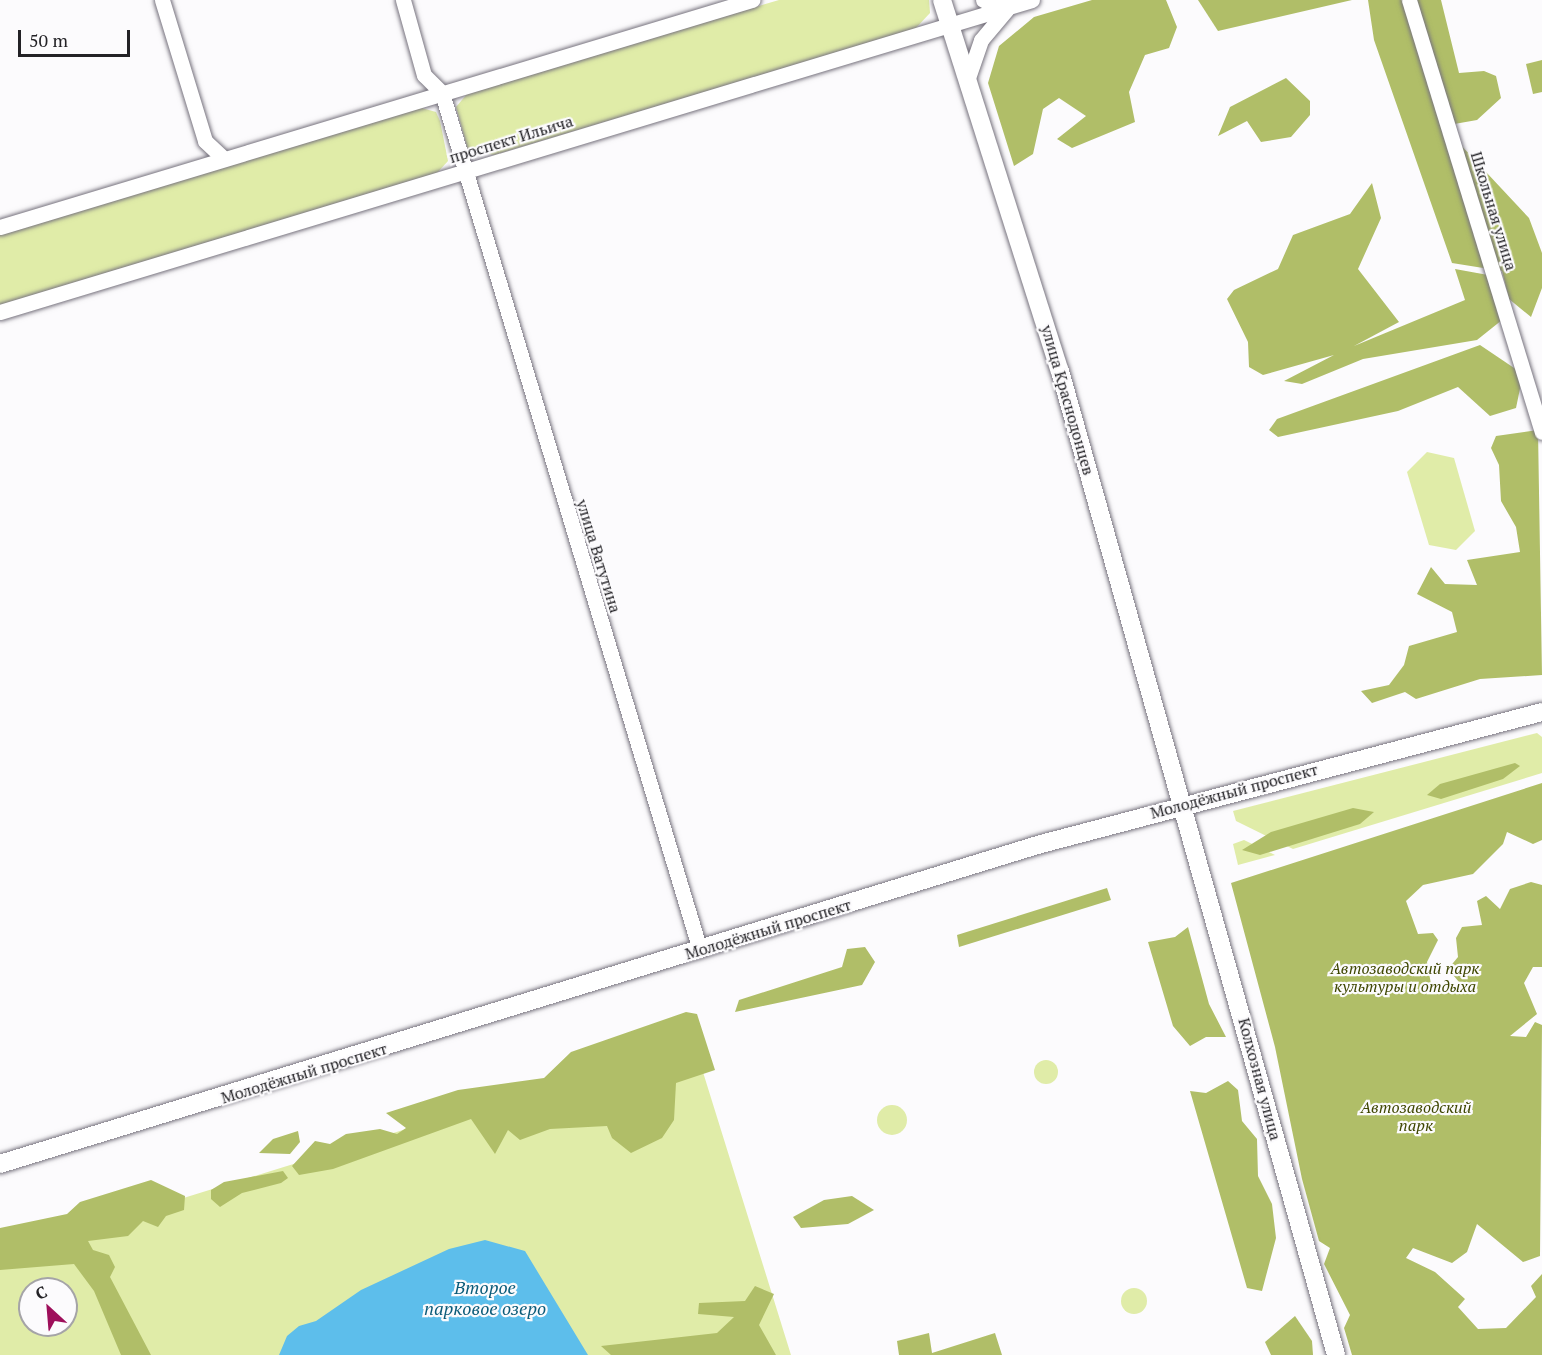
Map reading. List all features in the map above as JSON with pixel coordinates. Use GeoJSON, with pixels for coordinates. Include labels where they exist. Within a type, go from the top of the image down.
{"type":"FeatureCollection","features":[{"type":"Feature","properties":{"kind":"main road","name":"улица Краснодонцев"},"geometry":{"type":"LineString","coordinates":[[942,0],[969,75],[1185,804]]}},
{"type":"Feature","properties":{"kind":"main road","name":"Молодёжный проспект"},"geometry":{"type":"LineString","coordinates":[[0,1164],[1185,804],[1542,712]]}},
{"type":"Feature","properties":{"kind":"main road","name":"Колхозная улица"},"geometry":{"type":"LineString","coordinates":[[1185,804],[1336,1355]]}},
{"type":"Feature","properties":{"kind":"street"},"geometry":{"type":"LineString","coordinates":[[162,0],[205,141],[224,159]]}},
{"type":"Feature","properties":{"kind":"street"},"geometry":{"type":"LineString","coordinates":[[403,0],[424,75],[442,93]]}},
{"type":"Feature","properties":{"kind":"street"},"geometry":{"type":"LineString","coordinates":[[0,227],[752,0]]}},
{"type":"Feature","properties":{"kind":"street"},"geometry":{"type":"LineString","coordinates":[[969,75],[981,40],[1009,7],[984,0]]}},
{"type":"Feature","properties":{"kind":"street","name":"проспект Ильича"},"geometry":{"type":"LineString","coordinates":[[0,312],[1032,0]]}},
{"type":"Feature","properties":{"kind":"street","name":"Школьная улица"},"geometry":{"type":"LineString","coordinates":[[1409,0],[1542,432]]}},
{"type":"Feature","properties":{"kind":"street","name":"улица Ватутина"},"geometry":{"type":"LineString","coordinates":[[442,93],[700,950]]}},
{"type":"Feature","properties":{"kind":"green space"},"geometry":{"type":"Polygon","coordinates":[[[779,0],[929,0],[930,13],[915,29],[494,155],[468,150],[456,107],[467,94],[779,0]]]}},
{"type":"Feature","properties":{"kind":"green space"},"geometry":{"type":"Polygon","coordinates":[[[1092,0],[1166,0],[1177,27],[1169,48],[1145,55],[1129,92],[1135,122],[1072,148],[1057,139],[1086,116],[1059,98],[1043,109],[1033,154],[1014,166],[988,83],[999,46],[1034,17],[1092,0]]]}},
{"type":"Feature","properties":{"kind":"green space"},"geometry":{"type":"Polygon","coordinates":[[[1198,0],[1352,0],[1218,31],[1198,0]]]}},
{"type":"Feature","properties":{"kind":"green space"},"geometry":{"type":"Polygon","coordinates":[[[1368,0],[1441,0],[1459,73],[1484,71],[1496,76],[1501,98],[1477,120],[1443,126],[1529,218],[1542,253],[1542,288],[1531,317],[1509,299],[1502,271],[1452,263],[1374,40],[1368,0]]]}},
{"type":"Feature","properties":{"kind":"green space"},"geometry":{"type":"Polygon","coordinates":[[[1542,60],[1542,92],[1533,94],[1526,64],[1542,60]]]}},
{"type":"Feature","properties":{"kind":"green space"},"geometry":{"type":"Polygon","coordinates":[[[1286,78],[1310,101],[1310,115],[1291,137],[1261,142],[1247,121],[1218,136],[1230,107],[1286,78]]]}},
{"type":"Feature","properties":{"kind":"green space"},"geometry":{"type":"Polygon","coordinates":[[[418,107],[436,112],[440,121],[448,161],[437,173],[0,305],[0,234],[418,107]]]}},
{"type":"Feature","properties":{"kind":"green space"},"geometry":{"type":"Polygon","coordinates":[[[1372,183],[1381,218],[1358,269],[1399,322],[1354,346],[1465,300],[1455,269],[1488,275],[1502,320],[1477,340],[1363,359],[1302,384],[1284,381],[1334,355],[1263,375],[1249,367],[1248,342],[1227,299],[1234,290],[1278,269],[1293,235],[1350,214],[1372,183]]]}},
{"type":"Feature","properties":{"kind":"green space"},"geometry":{"type":"Polygon","coordinates":[[[1480,345],[1523,374],[1516,408],[1490,416],[1458,387],[1398,411],[1278,437],[1269,430],[1277,419],[1480,345]]]}},
{"type":"Feature","properties":{"kind":"green space"},"geometry":{"type":"Polygon","coordinates":[[[1538,430],[1542,675],[1480,679],[1416,699],[1405,692],[1372,703],[1361,691],[1389,685],[1404,665],[1409,646],[1457,632],[1452,612],[1417,594],[1431,567],[1445,584],[1477,585],[1467,560],[1520,552],[1516,527],[1501,501],[1499,465],[1491,448],[1496,436],[1538,430]]]}},
{"type":"Feature","properties":{"kind":"green space"},"geometry":{"type":"Polygon","coordinates":[[[1427,452],[1454,458],[1475,531],[1456,550],[1429,545],[1407,472],[1427,452]]]}},
{"type":"Feature","properties":{"kind":"green space"},"geometry":{"type":"Polygon","coordinates":[[[1537,733],[1542,737],[1542,773],[1293,849],[1236,821],[1233,811],[1537,733]]]}},
{"type":"Feature","properties":{"kind":"green space"},"geometry":{"type":"Polygon","coordinates":[[[1515,763],[1520,766],[1503,779],[1441,799],[1427,795],[1440,784],[1515,763]]]}},
{"type":"Feature","properties":{"kind":"green space","name":"Автозаводский парк"},"geometry":{"type":"Polygon","coordinates":[[[1542,783],[1542,840],[1533,844],[1507,832],[1503,844],[1473,874],[1423,885],[1406,901],[1418,934],[1433,933],[1438,940],[1427,962],[1431,984],[1442,988],[1459,982],[1448,969],[1458,957],[1456,938],[1462,927],[1482,925],[1477,901],[1486,896],[1500,909],[1510,889],[1531,882],[1542,885],[1542,967],[1533,967],[1524,983],[1537,1014],[1510,1036],[1526,1037],[1535,1022],[1542,1025],[1540,1256],[1523,1262],[1477,1224],[1467,1252],[1452,1263],[1413,1248],[1406,1258],[1435,1272],[1465,1299],[1458,1307],[1478,1329],[1506,1328],[1536,1297],[1531,1286],[1542,1274],[1542,1355],[1352,1355],[1344,1328],[1350,1315],[1324,1264],[1330,1248],[1319,1241],[1302,1179],[1275,1047],[1231,883],[1542,783]]]}},
{"type":"Feature","properties":{"kind":"green space"},"geometry":{"type":"Polygon","coordinates":[[[1353,808],[1374,812],[1360,824],[1260,855],[1242,850],[1271,832],[1353,808]]]}},
{"type":"Feature","properties":{"kind":"green space"},"geometry":{"type":"Polygon","coordinates":[[[1244,840],[1275,855],[1238,865],[1233,844],[1244,840]]]}},
{"type":"Feature","properties":{"kind":"green space"},"geometry":{"type":"Polygon","coordinates":[[[1107,888],[1111,900],[959,947],[957,935],[1107,888]]]}},
{"type":"Feature","properties":{"kind":"green space"},"geometry":{"type":"Polygon","coordinates":[[[1188,927],[1209,1004],[1226,1037],[1206,1037],[1190,1046],[1173,1026],[1148,942],[1175,937],[1188,927]]]}},
{"type":"Feature","properties":{"kind":"green space"},"geometry":{"type":"Polygon","coordinates":[[[865,947],[875,962],[862,985],[735,1012],[739,1000],[842,967],[847,949],[865,947]]]}},
{"type":"Feature","properties":{"kind":"green space"},"geometry":{"type":"Polygon","coordinates":[[[686,1012],[697,1014],[715,1070],[676,1083],[674,1120],[662,1138],[631,1153],[612,1138],[607,1126],[550,1129],[520,1140],[508,1130],[495,1154],[471,1119],[333,1169],[299,1175],[292,1166],[315,1141],[330,1144],[346,1134],[380,1129],[397,1134],[406,1128],[386,1113],[458,1090],[544,1078],[571,1052],[686,1012]]]}},
{"type":"Feature","properties":{"kind":"green space"},"geometry":{"type":"Polygon","coordinates":[[[693,1040],[791,1355],[0,1355],[0,1255],[693,1040]]]}},
{"type":"Feature","properties":{"kind":"green space"},"geometry":{"type":"Polygon","coordinates":[[[1046,1060],[1051,1061],[1057,1067],[1057,1077],[1051,1083],[1046,1084],[1041,1083],[1035,1077],[1034,1072],[1035,1067],[1041,1061],[1046,1060]]]}},
{"type":"Feature","properties":{"kind":"green space"},"geometry":{"type":"Polygon","coordinates":[[[1228,1081],[1238,1090],[1242,1121],[1257,1139],[1258,1176],[1272,1204],[1276,1238],[1262,1291],[1247,1288],[1190,1091],[1206,1093],[1228,1081]]]}},
{"type":"Feature","properties":{"kind":"green space"},"geometry":{"type":"Polygon","coordinates":[[[892,1105],[903,1109],[907,1120],[903,1131],[892,1135],[881,1131],[877,1120],[881,1109],[892,1105]]]}},
{"type":"Feature","properties":{"kind":"green space"},"geometry":{"type":"Polygon","coordinates":[[[298,1131],[300,1142],[290,1154],[259,1153],[273,1139],[298,1131]]]}},
{"type":"Feature","properties":{"kind":"green space"},"geometry":{"type":"Polygon","coordinates":[[[283,1171],[288,1178],[281,1183],[242,1193],[220,1207],[211,1199],[211,1190],[224,1182],[283,1171]]]}},
{"type":"Feature","properties":{"kind":"green space"},"geometry":{"type":"Polygon","coordinates":[[[151,1180],[185,1196],[184,1210],[166,1216],[158,1227],[143,1221],[128,1236],[88,1241],[93,1250],[109,1255],[115,1267],[110,1277],[151,1355],[121,1355],[94,1291],[74,1264],[0,1270],[0,1228],[67,1214],[80,1202],[151,1180]]]}},
{"type":"Feature","properties":{"kind":"green space"},"geometry":{"type":"Polygon","coordinates":[[[852,1196],[874,1210],[848,1224],[801,1228],[793,1217],[824,1200],[852,1196]]]}},
{"type":"Feature","properties":{"kind":"green space"},"geometry":{"type":"Polygon","coordinates":[[[755,1286],[774,1294],[759,1325],[776,1355],[611,1355],[601,1346],[717,1333],[734,1317],[698,1314],[699,1303],[745,1301],[755,1286]]]}},
{"type":"Feature","properties":{"kind":"green space"},"geometry":{"type":"Polygon","coordinates":[[[1134,1288],[1143,1292],[1147,1301],[1143,1310],[1134,1314],[1125,1310],[1121,1301],[1125,1292],[1134,1288]]]}},
{"type":"Feature","properties":{"kind":"green space"},"geometry":{"type":"Polygon","coordinates":[[[1295,1316],[1312,1341],[1313,1355],[1271,1355],[1265,1342],[1295,1316]]]}},
{"type":"Feature","properties":{"kind":"green space"},"geometry":{"type":"Polygon","coordinates":[[[929,1333],[932,1353],[995,1333],[1002,1355],[899,1355],[897,1341],[929,1333]]]}},
{"type":"Feature","properties":{"kind":"water","name":"Второе парковое озеро"},"geometry":{"type":"Polygon","coordinates":[[[485,1240],[525,1251],[588,1355],[279,1355],[287,1336],[299,1326],[316,1321],[361,1290],[449,1249],[485,1240]]]}},
{"type":"Feature","properties":{"kind":"park label","name":"Автозаводский парк культуры и отдыха"},"geometry":{"type":"Point","coordinates":[1405,977]}}]}
